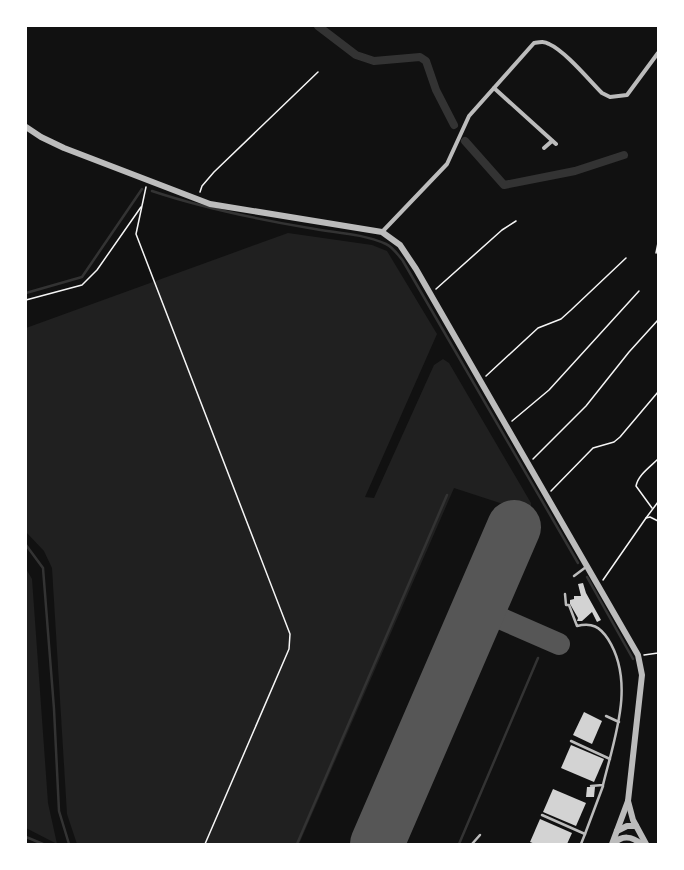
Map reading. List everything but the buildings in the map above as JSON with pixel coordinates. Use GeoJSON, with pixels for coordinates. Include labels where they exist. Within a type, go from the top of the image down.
{"type":"FeatureCollection","features":[{"type":"Feature","properties":{"kind":"street"},"geometry":{"type":"LineString","coordinates":[[382,232],[447,164],[469,116],[534,43],[538,42],[550,44],[559,50],[602,93],[610,97],[626,95],[658,53]]}},
{"type":"Feature","properties":{"kind":"street"},"geometry":{"type":"LineString","coordinates":[[494,88],[556,144]]}},
{"type":"Feature","properties":{"kind":"street"},"geometry":{"type":"LineString","coordinates":[[26,127],[41,137],[64,148],[197,200],[210,204],[382,232],[400,245],[430,294],[638,655],[642,675],[628,801],[612,844]]}},
{"type":"Feature","properties":{"kind":"street"},"geometry":{"type":"LineString","coordinates":[[544,148],[552,140]]}},
{"type":"Feature","properties":{"kind":"street"},"geometry":{"type":"LineString","coordinates":[[628,801],[636,826],[646,844]]}},
{"type":"Feature","properties":{"kind":"street"},"geometry":{"type":"LineString","coordinates":[[617,831],[627,826],[636,826]]}},
{"type":"Feature","properties":{"kind":"street"},"geometry":{"type":"LineString","coordinates":[[612,844],[618,839],[624,837],[636,826]]}},
{"type":"Feature","properties":{"kind":"street"},"geometry":{"type":"LineString","coordinates":[[624,837],[632,838],[641,844]]}},
{"type":"Feature","properties":{"kind":"lane"},"geometry":{"type":"LineString","coordinates":[[574,576],[587,566]]}},
{"type":"Feature","properties":{"kind":"lane"},"geometry":{"type":"LineString","coordinates":[[565,594],[566,605],[569,605],[577,626],[588,624],[594,625],[602,630],[617,657],[620,668],[621,692],[619,722],[603,785],[581,844]]}},
{"type":"Feature","properties":{"kind":"lane"},"geometry":{"type":"LineString","coordinates":[[606,716],[619,722]]}},
{"type":"Feature","properties":{"kind":"lane"},"geometry":{"type":"LineString","coordinates":[[571,740],[610,759]]}},
{"type":"Feature","properties":{"kind":"lane"},"geometry":{"type":"LineString","coordinates":[[591,786],[603,785]]}},
{"type":"Feature","properties":{"kind":"lane"},"geometry":{"type":"LineString","coordinates":[[542,815],[585,834]]}},
{"type":"Feature","properties":{"kind":"lane"},"geometry":{"type":"LineString","coordinates":[[472,844],[480,835]]}},
{"type":"Feature","properties":{"kind":"path"},"geometry":{"type":"LineString","coordinates":[[197,200],[202,186],[214,172],[318,72]]}},
{"type":"Feature","properties":{"kind":"path"},"geometry":{"type":"LineString","coordinates":[[148,180],[136,234],[290,634],[289,649],[205,844]]}},
{"type":"Feature","properties":{"kind":"path"},"geometry":{"type":"LineString","coordinates":[[26,300],[82,285],[97,270],[141,206]]}},
{"type":"Feature","properties":{"kind":"path"},"geometry":{"type":"LineString","coordinates":[[430,294],[502,230],[516,221]]}},
{"type":"Feature","properties":{"kind":"path"},"geometry":{"type":"LineString","coordinates":[[656,253],[658,243]]}},
{"type":"Feature","properties":{"kind":"path"},"geometry":{"type":"LineString","coordinates":[[480,381],[538,328],[561,318],[571,310],[626,258]]}},
{"type":"Feature","properties":{"kind":"path"},"geometry":{"type":"LineString","coordinates":[[506,426],[549,390],[639,291]]}},
{"type":"Feature","properties":{"kind":"path"},"geometry":{"type":"LineString","coordinates":[[527,464],[586,406],[633,347],[658,320]]}},
{"type":"Feature","properties":{"kind":"path"},"geometry":{"type":"LineString","coordinates":[[546,497],[593,448],[614,442],[620,437],[658,392]]}},
{"type":"Feature","properties":{"kind":"path"},"geometry":{"type":"LineString","coordinates":[[652,508],[636,486],[637,481],[641,476],[658,459]]}},
{"type":"Feature","properties":{"kind":"path"},"geometry":{"type":"LineString","coordinates":[[599,587],[652,508],[658,502]]}},
{"type":"Feature","properties":{"kind":"path"},"geometry":{"type":"LineString","coordinates":[[646,518],[650,517],[658,521]]}},
{"type":"Feature","properties":{"kind":"path"},"geometry":{"type":"LineString","coordinates":[[638,655],[658,653]]}},
{"type":"Feature","properties":{"kind":"shaded area"},"geometry":{"type":"Polygon","coordinates":[[[288,233],[372,245],[387,251],[437,334],[365,497],[374,498],[434,365],[443,359],[449,363],[531,503],[531,513],[454,488],[299,844],[77,844],[67,814],[52,568],[44,551],[26,532],[26,328],[288,233]]]}},
{"type":"Feature","properties":{"kind":"shaded area"},"geometry":{"type":"Polygon","coordinates":[[[26,569],[32,579],[48,803],[57,844],[26,828],[26,569]]]}},
{"type":"Feature","properties":{"kind":"waterway"},"geometry":{"type":"LineString","coordinates":[[318,26],[356,55],[374,61],[420,57],[426,61],[436,90],[454,125]]}},
{"type":"Feature","properties":{"kind":"waterway"},"geometry":{"type":"LineString","coordinates":[[465,141],[504,185],[575,171],[624,155]]}},
{"type":"Feature","properties":{"kind":"waterway"},"geometry":{"type":"LineString","coordinates":[[26,293],[82,277],[142,189]]}},
{"type":"Feature","properties":{"kind":"waterway"},"geometry":{"type":"LineString","coordinates":[[152,191],[191,203],[249,217],[377,240],[391,247],[403,261],[578,563]]}},
{"type":"Feature","properties":{"kind":"waterway"},"geometry":{"type":"LineString","coordinates":[[297,844],[447,495]]}},
{"type":"Feature","properties":{"kind":"waterway"},"geometry":{"type":"LineString","coordinates":[[26,545],[43,568],[54,709],[59,811],[69,844]]}},
{"type":"Feature","properties":{"kind":"waterway"},"geometry":{"type":"LineString","coordinates":[[587,577],[633,659]]}},
{"type":"Feature","properties":{"kind":"waterway"},"geometry":{"type":"LineString","coordinates":[[459,844],[538,658]]}},
{"type":"Feature","properties":{"kind":"waterway"},"geometry":{"type":"LineString","coordinates":[[26,837],[43,844]]}},
{"type":"Feature","properties":{"kind":"taxiway"},"geometry":{"type":"LineString","coordinates":[[475,618],[481,613],[488,613],[559,644]]}},
{"type":"Feature","properties":{"kind":"runway"},"geometry":{"type":"LineString","coordinates":[[377,844],[514,527]]}}]}
